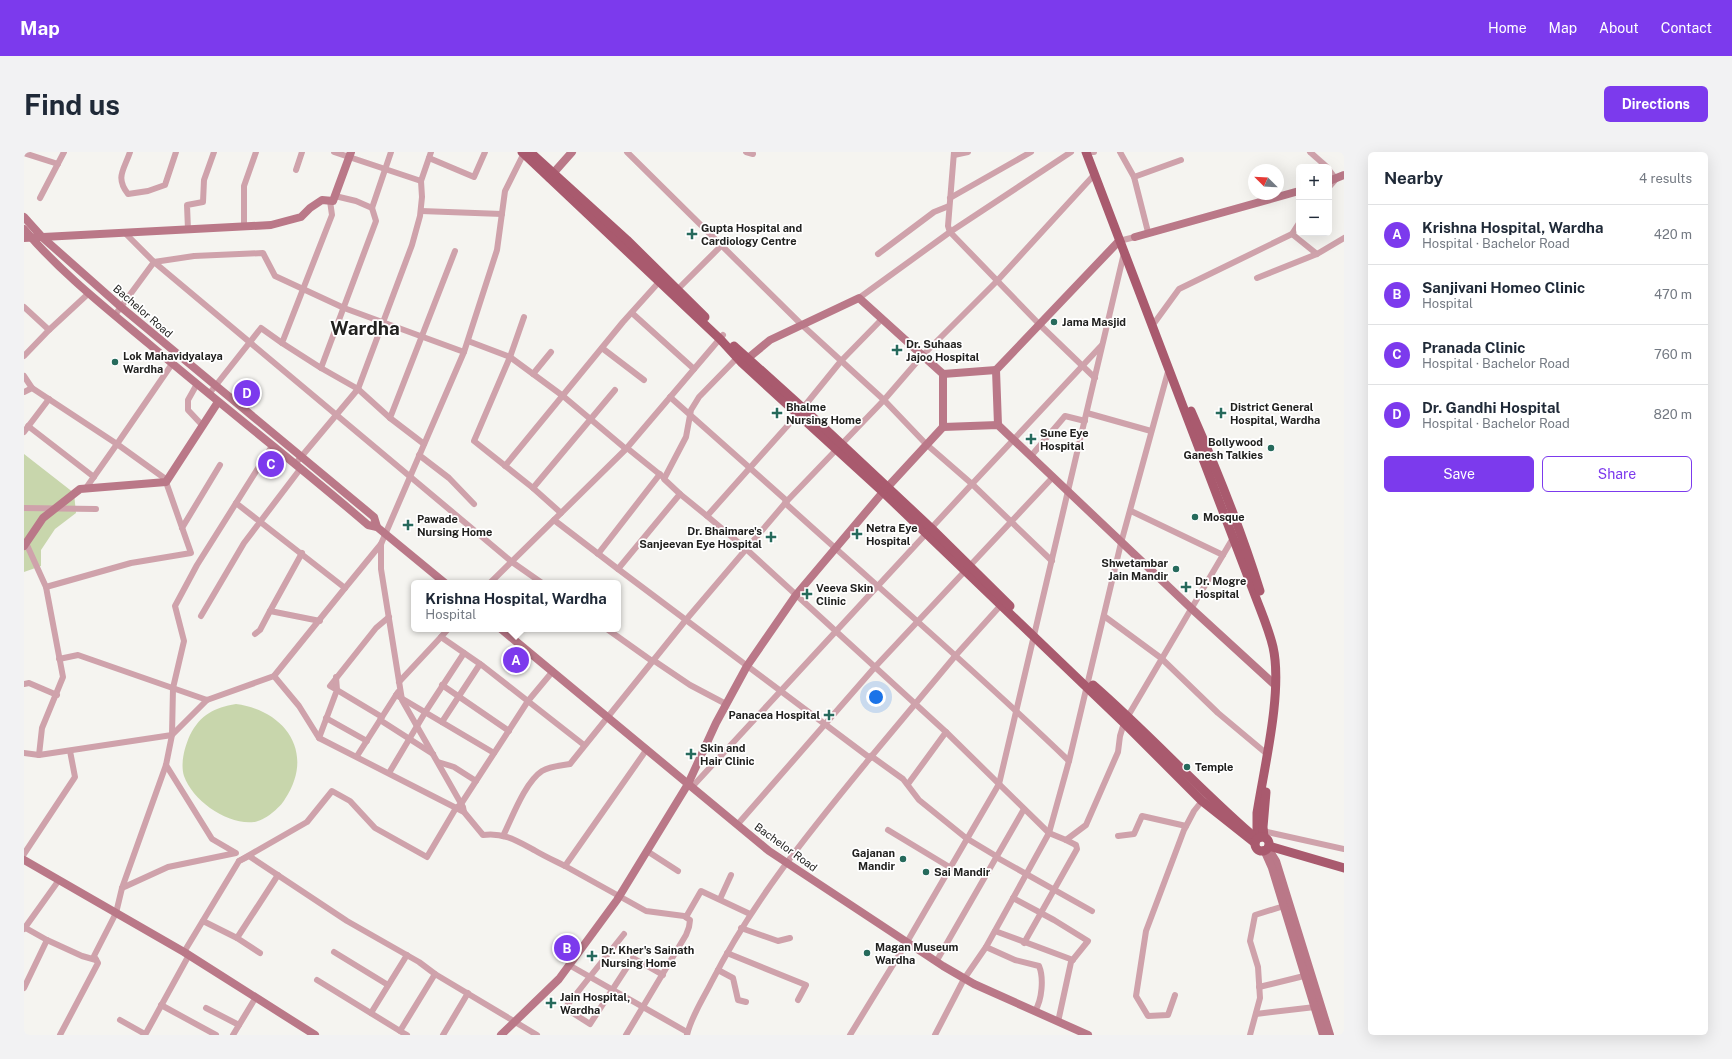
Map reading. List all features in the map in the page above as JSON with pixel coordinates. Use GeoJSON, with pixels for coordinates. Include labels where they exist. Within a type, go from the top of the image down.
{"type":"FeatureCollection","features":[{"type":"Feature","properties":{"kind":"main road"},"geometry":{"type":"LineString","coordinates":[[525,152],[659,282],[721,337]]}},
{"type":"Feature","properties":{"kind":"main road"},"geometry":{"type":"LineString","coordinates":[[1086,152],[1094,175],[1155,322],[1169,366],[1204,438],[1234,517],[1279,650],[1278,708],[1260,838]]}},
{"type":"Feature","properties":{"kind":"main road"},"geometry":{"type":"LineString","coordinates":[[1093,152],[1122,240],[1124,253],[1169,366],[1273,647],[1275,685],[1267,754],[1257,813],[1257,830],[1260,838]]}},
{"type":"Feature","properties":{"kind":"main road"},"geometry":{"type":"LineString","coordinates":[[551,176],[627,240],[742,358],[928,530],[1087,684],[1212,799],[1260,838]]}},
{"type":"Feature","properties":{"kind":"main road"},"geometry":{"type":"LineString","coordinates":[[968,569],[1001,605],[1035,634]]}},
{"type":"Feature","properties":{"kind":"main road"},"geometry":{"type":"LineString","coordinates":[[1126,719],[1202,801],[1260,838],[1268,840],[1267,848],[1344,868]]}},
{"type":"Feature","properties":{"kind":"street"},"geometry":{"type":"LineString","coordinates":[[40,198],[64,152]]}},
{"type":"Feature","properties":{"kind":"street"},"geometry":{"type":"LineString","coordinates":[[130,152],[121,174],[120,184],[128,194],[148,191],[165,184],[176,152]]}},
{"type":"Feature","properties":{"kind":"street"},"geometry":{"type":"LineString","coordinates":[[188,230],[187,205],[202,202],[204,180],[214,152]]}},
{"type":"Feature","properties":{"kind":"street"},"geometry":{"type":"LineString","coordinates":[[244,226],[244,186],[256,152]]}},
{"type":"Feature","properties":{"kind":"street"},"geometry":{"type":"LineString","coordinates":[[296,170],[302,152]]}},
{"type":"Feature","properties":{"kind":"street"},"geometry":{"type":"LineString","coordinates":[[334,152],[350,155],[421,181]]}},
{"type":"Feature","properties":{"kind":"street"},"geometry":{"type":"LineString","coordinates":[[322,368],[376,221],[372,208],[391,152]]}},
{"type":"Feature","properties":{"kind":"street"},"geometry":{"type":"LineString","coordinates":[[200,616],[244,543],[262,522],[299,463],[358,389],[382,322],[405,266],[421,211],[421,181],[430,155],[474,177],[485,152]]}},
{"type":"Feature","properties":{"kind":"street"},"geometry":{"type":"LineString","coordinates":[[24,753],[39,755],[172,735],[207,700],[274,676],[320,621],[381,544],[386,534],[468,342],[497,250],[505,191],[525,152]]}},
{"type":"Feature","properties":{"kind":"street"},"geometry":{"type":"LineString","coordinates":[[551,176],[572,152]]}},
{"type":"Feature","properties":{"kind":"street"},"geometry":{"type":"LineString","coordinates":[[627,152],[802,325],[884,400],[926,444],[972,484],[1052,561]]}},
{"type":"Feature","properties":{"kind":"street"},"geometry":{"type":"LineString","coordinates":[[746,152],[753,154]]}},
{"type":"Feature","properties":{"kind":"street"},"geometry":{"type":"LineString","coordinates":[[968,152],[954,153],[949,206],[948,226],[950,232],[1040,325],[1095,378]]}},
{"type":"Feature","properties":{"kind":"street"},"geometry":{"type":"LineString","coordinates":[[950,198],[1031,152]]}},
{"type":"Feature","properties":{"kind":"street"},"geometry":{"type":"LineString","coordinates":[[598,554],[662,476],[686,437],[691,410],[699,397],[742,358],[770,340],[859,298],[950,232],[1071,152]]}},
{"type":"Feature","properties":{"kind":"street"},"geometry":{"type":"LineString","coordinates":[[1120,152],[1134,176],[1148,232]]}},
{"type":"Feature","properties":{"kind":"street"},"geometry":{"type":"LineString","coordinates":[[1310,152],[1324,164]]}},
{"type":"Feature","properties":{"kind":"street"},"geometry":{"type":"LineString","coordinates":[[24,153],[58,164]]}},
{"type":"Feature","properties":{"kind":"street"},"geometry":{"type":"LineString","coordinates":[[282,343],[332,214],[332,198],[350,155]]}},
{"type":"Feature","properties":{"kind":"street"},"geometry":{"type":"LineString","coordinates":[[1134,176],[1181,160]]}},
{"type":"Feature","properties":{"kind":"street"},"geometry":{"type":"LineString","coordinates":[[503,836],[525,792],[541,772],[551,767],[570,764],[745,548],[838,446],[884,400],[922,356],[997,281],[1094,175]]}},
{"type":"Feature","properties":{"kind":"street"},"geometry":{"type":"LineString","coordinates":[[1332,180],[1344,175]]}},
{"type":"Feature","properties":{"kind":"street"},"geometry":{"type":"LineString","coordinates":[[859,298],[943,374],[996,370],[1122,240],[1296,192]]}},
{"type":"Feature","properties":{"kind":"street"},"geometry":{"type":"LineString","coordinates":[[28,238],[188,230],[271,224],[301,217],[310,208],[322,200],[332,198],[356,201],[372,208]]}},
{"type":"Feature","properties":{"kind":"street"},"geometry":{"type":"LineString","coordinates":[[878,254],[934,212],[949,206]]}},
{"type":"Feature","properties":{"kind":"street"},"geometry":{"type":"LineString","coordinates":[[421,211],[502,214]]}},
{"type":"Feature","properties":{"kind":"street","name":"Bachelor Road"},"geometry":{"type":"LineString","coordinates":[[24,217],[42,237],[215,387],[299,463]]}},
{"type":"Feature","properties":{"kind":"street"},"geometry":{"type":"LineString","coordinates":[[1155,322],[1179,289],[1292,234],[1296,228]]}},
{"type":"Feature","properties":{"kind":"street","name":"Bachelor Road"},"geometry":{"type":"LineString","coordinates":[[24,229],[28,238],[89,293],[172,364],[272,446],[299,463],[374,517],[377,526],[441,580]]}},
{"type":"Feature","properties":{"kind":"street"},"geometry":{"type":"LineString","coordinates":[[125,233],[154,262],[250,344],[512,562],[538,580]]}},
{"type":"Feature","properties":{"kind":"street"},"geometry":{"type":"LineString","coordinates":[[1292,234],[1317,254]]}},
{"type":"Feature","properties":{"kind":"street"},"geometry":{"type":"LineString","coordinates":[[1258,278],[1317,254],[1344,238]]}},
{"type":"Feature","properties":{"kind":"street"},"geometry":{"type":"LineString","coordinates":[[677,290],[721,246]]}},
{"type":"Feature","properties":{"kind":"street"},"geometry":{"type":"LineString","coordinates":[[390,418],[455,251]]}},
{"type":"Feature","properties":{"kind":"street"},"geometry":{"type":"LineString","coordinates":[[115,315],[154,262],[194,256],[263,253],[275,276],[303,290],[344,308],[464,352]]}},
{"type":"Feature","properties":{"kind":"street"},"geometry":{"type":"LineString","coordinates":[[850,1035],[951,868],[999,784],[1124,253]]}},
{"type":"Feature","properties":{"kind":"street"},"geometry":{"type":"LineString","coordinates":[[505,466],[632,312],[659,282]]}},
{"type":"Feature","properties":{"kind":"street"},"geometry":{"type":"LineString","coordinates":[[24,356],[49,330],[89,293]]}},
{"type":"Feature","properties":{"kind":"street"},"geometry":{"type":"LineString","coordinates":[[24,307],[49,330]]}},
{"type":"Feature","properties":{"kind":"street"},"geometry":{"type":"LineString","coordinates":[[632,312],[694,369]]}},
{"type":"Feature","properties":{"kind":"street"},"geometry":{"type":"LineString","coordinates":[[524,317],[510,357],[474,441],[533,488],[561,513]]}},
{"type":"Feature","properties":{"kind":"street"},"geometry":{"type":"LineString","coordinates":[[707,516],[800,411],[841,361],[882,319]]}},
{"type":"Feature","properties":{"kind":"street"},"geometry":{"type":"LineString","coordinates":[[209,394],[250,344],[261,328],[282,343],[358,389],[390,418],[424,444]]}},
{"type":"Feature","properties":{"kind":"street"},"geometry":{"type":"LineString","coordinates":[[493,580],[627,448],[721,337]]}},
{"type":"Feature","properties":{"kind":"street"},"geometry":{"type":"LineString","coordinates":[[468,342],[510,357],[563,396],[662,476],[680,494],[745,548],[916,704],[1049,833],[1076,845],[1077,849],[1024,942]]}},
{"type":"Feature","properties":{"kind":"street"},"geometry":{"type":"LineString","coordinates":[[690,786],[781,691],[928,530],[1103,345]]}},
{"type":"Feature","properties":{"kind":"street"},"geometry":{"type":"LineString","coordinates":[[602,348],[644,380]]}},
{"type":"Feature","properties":{"kind":"street"},"geometry":{"type":"LineString","coordinates":[[533,374],[552,352]]}},
{"type":"Feature","properties":{"kind":"street"},"geometry":{"type":"LineString","coordinates":[[86,488],[172,364]]}},
{"type":"Feature","properties":{"kind":"street"},"geometry":{"type":"LineString","coordinates":[[935,1035],[964,978],[986,947],[1049,833],[1069,761],[1122,543],[1169,366]]}},
{"type":"Feature","properties":{"kind":"street"},"geometry":{"type":"LineString","coordinates":[[996,370],[998,425],[1192,609],[1275,685]]}},
{"type":"Feature","properties":{"kind":"street"},"geometry":{"type":"LineString","coordinates":[[943,374],[943,427]]}},
{"type":"Feature","properties":{"kind":"street"},"geometry":{"type":"LineString","coordinates":[[24,376],[32,388],[117,444],[166,481],[197,566]]}},
{"type":"Feature","properties":{"kind":"street"},"geometry":{"type":"LineString","coordinates":[[197,384],[188,400],[188,410],[203,426]]}},
{"type":"Feature","properties":{"kind":"street"},"geometry":{"type":"LineString","coordinates":[[24,392],[32,388]]}},
{"type":"Feature","properties":{"kind":"street"},"geometry":{"type":"LineString","coordinates":[[533,488],[614,390]]}},
{"type":"Feature","properties":{"kind":"street"},"geometry":{"type":"LineString","coordinates":[[670,397],[786,502],[835,549],[956,655],[1069,761]]}},
{"type":"Feature","properties":{"kind":"street"},"geometry":{"type":"LineString","coordinates":[[24,432],[49,399]]}},
{"type":"Feature","properties":{"kind":"street"},"geometry":{"type":"LineString","coordinates":[[166,481],[218,402]]}},
{"type":"Feature","properties":{"kind":"street"},"geometry":{"type":"LineString","coordinates":[[1087,413],[1151,431]]}},
{"type":"Feature","properties":{"kind":"street"},"geometry":{"type":"LineString","coordinates":[[1030,456],[1065,416],[1085,421]]}},
{"type":"Feature","properties":{"kind":"street"},"geometry":{"type":"LineString","coordinates":[[500,1035],[514,1020],[559,979],[619,897],[690,786],[726,704],[747,666],[796,595],[885,490],[943,427],[998,425]]}},
{"type":"Feature","properties":{"kind":"street"},"geometry":{"type":"LineString","coordinates":[[28,426],[94,477]]}},
{"type":"Feature","properties":{"kind":"street"},"geometry":{"type":"LineString","coordinates":[[60,1035],[98,963],[94,956],[116,913],[122,888],[166,765],[172,735],[173,688],[184,641],[175,606],[197,566],[272,446]]}},
{"type":"Feature","properties":{"kind":"street"},"geometry":{"type":"LineString","coordinates":[[420,455],[449,478],[474,504]]}},
{"type":"Feature","properties":{"kind":"street"},"geometry":{"type":"LineString","coordinates":[[182,528],[220,465]]}},
{"type":"Feature","properties":{"kind":"street"},"geometry":{"type":"LineString","coordinates":[[737,824],[875,667],[1053,477]]}},
{"type":"Feature","properties":{"kind":"street"},"geometry":{"type":"LineString","coordinates":[[39,755],[42,728],[57,695],[63,677],[46,587],[25,544],[43,518],[52,509],[80,489],[166,481]]}},
{"type":"Feature","properties":{"kind":"street"},"geometry":{"type":"LineString","coordinates":[[618,569],[680,494]]}},
{"type":"Feature","properties":{"kind":"street"},"geometry":{"type":"LineString","coordinates":[[236,503],[345,588]]}},
{"type":"Feature","properties":{"kind":"street"},"geometry":{"type":"LineString","coordinates":[[24,508],[96,509]]}},
{"type":"Feature","properties":{"kind":"street"},"geometry":{"type":"LineString","coordinates":[[1131,511],[1223,555]]}},
{"type":"Feature","properties":{"kind":"street"},"geometry":{"type":"LineString","coordinates":[[554,520],[685,621],[781,691],[824,725],[908,784],[917,798],[968,839],[1026,875],[1092,911]]}},
{"type":"Feature","properties":{"kind":"street"},"geometry":{"type":"LineString","coordinates":[[1066,840],[1086,825],[1118,752],[1120,736],[1126,719],[1233,538]]}},
{"type":"Feature","properties":{"kind":"street"},"geometry":{"type":"LineString","coordinates":[[381,544],[381,569],[402,700]]}},
{"type":"Feature","properties":{"kind":"street"},"geometry":{"type":"LineString","coordinates":[[46,587],[131,563],[191,553]]}},
{"type":"Feature","properties":{"kind":"street"},"geometry":{"type":"LineString","coordinates":[[255,634],[260,630],[302,553]]}},
{"type":"Feature","properties":{"kind":"street"},"geometry":{"type":"LineString","coordinates":[[569,965],[687,1034],[727,952],[750,914],[786,862],[870,757],[956,655],[1001,605]]}},
{"type":"Feature","properties":{"kind":"street"},"geometry":{"type":"LineString","coordinates":[[270,611],[320,621]]}},
{"type":"Feature","properties":{"kind":"street"},"geometry":{"type":"LineString","coordinates":[[1104,616],[1161,658],[1218,713],[1267,754]]}},
{"type":"Feature","properties":{"kind":"street"},"geometry":{"type":"LineString","coordinates":[[389,618],[376,628],[330,686],[434,755]]}},
{"type":"Feature","properties":{"kind":"street"},"geometry":{"type":"LineString","coordinates":[[357,756],[396,695],[400,685],[446,632]]}},
{"type":"Feature","properties":{"kind":"street","name":"Bachelor Road"},"geometry":{"type":"LineString","coordinates":[[505,632],[608,716],[769,851],[936,962],[964,978],[1088,1035]]}},
{"type":"Feature","properties":{"kind":"street"},"geometry":{"type":"LineString","coordinates":[[611,632],[690,685],[726,704]]}},
{"type":"Feature","properties":{"kind":"street"},"geometry":{"type":"LineString","coordinates":[[442,637],[480,664],[584,746]]}},
{"type":"Feature","properties":{"kind":"street"},"geometry":{"type":"LineString","coordinates":[[389,773],[442,685],[464,653]]}},
{"type":"Feature","properties":{"kind":"street"},"geometry":{"type":"LineString","coordinates":[[59,659],[78,655],[207,700]]}},
{"type":"Feature","properties":{"kind":"street"},"geometry":{"type":"LineString","coordinates":[[442,722],[480,664]]}},
{"type":"Feature","properties":{"kind":"street"},"geometry":{"type":"LineString","coordinates":[[120,1020],[145,1035],[203,921],[239,861],[307,822],[332,791],[350,801],[375,828],[427,857],[458,806],[528,701],[552,671]]}},
{"type":"Feature","properties":{"kind":"street"},"geometry":{"type":"LineString","coordinates":[[274,676],[299,706],[319,738],[458,806],[483,835],[493,834],[515,839],[646,911],[666,912],[686,917],[690,920],[689,928],[626,1035]]}},
{"type":"Feature","properties":{"kind":"street"},"geometry":{"type":"LineString","coordinates":[[24,684],[29,683],[57,695]]}},
{"type":"Feature","properties":{"kind":"street"},"geometry":{"type":"LineString","coordinates":[[442,685],[509,731]]}},
{"type":"Feature","properties":{"kind":"street"},"geometry":{"type":"LineString","coordinates":[[319,738],[337,690]]}},
{"type":"Feature","properties":{"kind":"street"},"geometry":{"type":"LineString","coordinates":[[396,695],[402,700],[438,762],[458,806]]}},
{"type":"Feature","properties":{"kind":"street"},"geometry":{"type":"LineString","coordinates":[[402,700],[408,701],[426,711],[494,753]]}},
{"type":"Feature","properties":{"kind":"street"},"geometry":{"type":"LineString","coordinates":[[326,718],[367,741]]}},
{"type":"Feature","properties":{"kind":"street"},"geometry":{"type":"LineString","coordinates":[[908,784],[946,732]]}},
{"type":"Feature","properties":{"kind":"street"},"geometry":{"type":"LineString","coordinates":[[566,866],[647,749]]}},
{"type":"Feature","properties":{"kind":"street"},"geometry":{"type":"LineString","coordinates":[[24,854],[75,777],[70,751]]}},
{"type":"Feature","properties":{"kind":"street"},"geometry":{"type":"LineString","coordinates":[[438,762],[454,767],[476,781]]}},
{"type":"Feature","properties":{"kind":"street"},"geometry":{"type":"LineString","coordinates":[[122,888],[168,867],[236,853],[212,839],[166,765]]}},
{"type":"Feature","properties":{"kind":"street"},"geometry":{"type":"LineString","coordinates":[[1175,995],[1168,1015],[1148,1016],[1136,996],[1146,931],[1186,826],[1194,811],[1202,801]]}},
{"type":"Feature","properties":{"kind":"street"},"geometry":{"type":"LineString","coordinates":[[936,962],[1024,809]]}},
{"type":"Feature","properties":{"kind":"street"},"geometry":{"type":"LineString","coordinates":[[1118,836],[1134,834],[1142,816],[1186,826]]}},
{"type":"Feature","properties":{"kind":"street"},"geometry":{"type":"LineString","coordinates":[[888,830],[951,868]]}},
{"type":"Feature","properties":{"kind":"street"},"geometry":{"type":"LineString","coordinates":[[1260,838],[1344,849]]}},
{"type":"Feature","properties":{"kind":"street"},"geometry":{"type":"LineString","coordinates":[[1267,848],[1284,906],[1330,1035]]}},
{"type":"Feature","properties":{"kind":"street"},"geometry":{"type":"LineString","coordinates":[[1267,848],[1276,861],[1309,975],[1315,1008],[1323,1035]]}},
{"type":"Feature","properties":{"kind":"street"},"geometry":{"type":"LineString","coordinates":[[648,851],[678,871]]}},
{"type":"Feature","properties":{"kind":"street"},"geometry":{"type":"LineString","coordinates":[[239,861],[249,856],[347,921],[407,955],[537,1035]]}},
{"type":"Feature","properties":{"kind":"street"},"geometry":{"type":"LineString","coordinates":[[24,860],[187,953],[315,1035]]}},
{"type":"Feature","properties":{"kind":"street"},"geometry":{"type":"LineString","coordinates":[[237,938],[278,875]]}},
{"type":"Feature","properties":{"kind":"street"},"geometry":{"type":"LineString","coordinates":[[720,899],[731,875]]}},
{"type":"Feature","properties":{"kind":"street"},"geometry":{"type":"LineString","coordinates":[[59,880],[24,928],[82,956],[96,960]]}},
{"type":"Feature","properties":{"kind":"street"},"geometry":{"type":"LineString","coordinates":[[686,917],[701,891],[750,914]]}},
{"type":"Feature","properties":{"kind":"street"},"geometry":{"type":"LineString","coordinates":[[1013,898],[1088,941],[1073,960],[1058,1022]]}},
{"type":"Feature","properties":{"kind":"street"},"geometry":{"type":"LineString","coordinates":[[1250,1035],[1260,998],[1258,967],[1250,941],[1255,915],[1284,906]]}},
{"type":"Feature","properties":{"kind":"street"},"geometry":{"type":"LineString","coordinates":[[203,921],[237,938],[260,953]]}},
{"type":"Feature","properties":{"kind":"street"},"geometry":{"type":"LineString","coordinates":[[741,928],[778,941],[790,938]]}},
{"type":"Feature","properties":{"kind":"street"},"geometry":{"type":"LineString","coordinates":[[995,931],[1073,960]]}},
{"type":"Feature","properties":{"kind":"street"},"geometry":{"type":"LineString","coordinates":[[624,934],[565,1008],[590,1024],[633,958],[663,974]]}},
{"type":"Feature","properties":{"kind":"street"},"geometry":{"type":"LineString","coordinates":[[24,988],[47,940]]}},
{"type":"Feature","properties":{"kind":"street"},"geometry":{"type":"LineString","coordinates":[[986,947],[1015,960],[1039,966],[1042,973],[1040,1003],[1035,1011]]}},
{"type":"Feature","properties":{"kind":"street"},"geometry":{"type":"LineString","coordinates":[[334,952],[388,985]]}},
{"type":"Feature","properties":{"kind":"street"},"geometry":{"type":"LineString","coordinates":[[727,952],[806,986],[798,1000]]}},
{"type":"Feature","properties":{"kind":"street"},"geometry":{"type":"LineString","coordinates":[[371,1013],[407,955]]}},
{"type":"Feature","properties":{"kind":"street"},"geometry":{"type":"LineString","coordinates":[[718,970],[733,978],[738,1000],[746,1002]]}},
{"type":"Feature","properties":{"kind":"street"},"geometry":{"type":"LineString","coordinates":[[400,1031],[436,974]]}},
{"type":"Feature","properties":{"kind":"street"},"geometry":{"type":"LineString","coordinates":[[1259,987],[1309,975]]}},
{"type":"Feature","properties":{"kind":"street"},"geometry":{"type":"LineString","coordinates":[[317,980],[406,1035]]}},
{"type":"Feature","properties":{"kind":"street"},"geometry":{"type":"LineString","coordinates":[[443,1035],[468,993]]}},
{"type":"Feature","properties":{"kind":"street"},"geometry":{"type":"LineString","coordinates":[[233,1035],[256,998]]}},
{"type":"Feature","properties":{"kind":"street"},"geometry":{"type":"LineString","coordinates":[[161,1005],[216,1035]]}},
{"type":"Feature","properties":{"kind":"street"},"geometry":{"type":"LineString","coordinates":[[206,1008],[240,1025]]}},
{"type":"Feature","properties":{"kind":"street"},"geometry":{"type":"LineString","coordinates":[[1256,1014],[1315,1008]]}},
{"type":"Feature","properties":{"kind":"green space"},"geometry":{"type":"Polygon","coordinates":[[[24,454],[74,493],[76,513],[55,529],[41,550],[41,566],[24,572],[24,454]]]}},
{"type":"Feature","properties":{"kind":"green space"},"geometry":{"type":"Polygon","coordinates":[[[236,704],[254,708],[269,715],[282,725],[291,737],[296,751],[297,766],[294,782],[285,799],[271,814],[254,822],[233,820],[212,810],[188,785],[183,771],[183,760],[186,744],[194,728],[209,713],[236,704]]]}},
{"type":"Feature","properties":{"kind":"place","name":"Gupta Hospital and Cardiology Centre"},"geometry":{"type":"Point","coordinates":[692,234]}},
{"type":"Feature","properties":{"kind":"place","name":"Jama Masjid"},"geometry":{"type":"Point","coordinates":[1054,322]}},
{"type":"Feature","properties":{"kind":"place","name":"Dr. Suhaas Jajoo Hospital"},"geometry":{"type":"Point","coordinates":[897,350]}},
{"type":"Feature","properties":{"kind":"place","name":"Lok Mahavidyalaya Wardha"},"geometry":{"type":"Point","coordinates":[115,362]}},
{"type":"Feature","properties":{"kind":"place","name":"Dr. Gandhi Hospital"},"geometry":{"type":"Point","coordinates":[247,393]}},
{"type":"Feature","properties":{"kind":"place","name":"Bhalme Nursing Home"},"geometry":{"type":"Point","coordinates":[777,413]}},
{"type":"Feature","properties":{"kind":"place","name":"District General Hospital, Wardha"},"geometry":{"type":"Point","coordinates":[1221,413]}},
{"type":"Feature","properties":{"kind":"place","name":"Sune Eye Hospital"},"geometry":{"type":"Point","coordinates":[1031,439]}},
{"type":"Feature","properties":{"kind":"place","name":"Bollywood Ganesh Talkies"},"geometry":{"type":"Point","coordinates":[1271,448]}},
{"type":"Feature","properties":{"kind":"place","name":"Pranada Clinic"},"geometry":{"type":"Point","coordinates":[271,464]}},
{"type":"Feature","properties":{"kind":"place","name":"Mosque"},"geometry":{"type":"Point","coordinates":[1195,517]}},
{"type":"Feature","properties":{"kind":"place","name":"Pawade Nursing Home"},"geometry":{"type":"Point","coordinates":[408,525]}},
{"type":"Feature","properties":{"kind":"place","name":"Netra Eye Hospital"},"geometry":{"type":"Point","coordinates":[857,534]}},
{"type":"Feature","properties":{"kind":"place","name":"Dr. Bhaimare's Sanjeevan Eye Hospital"},"geometry":{"type":"Point","coordinates":[771,537]}},
{"type":"Feature","properties":{"kind":"place","name":"Shwetambar Jain Mandir"},"geometry":{"type":"Point","coordinates":[1176,569]}},
{"type":"Feature","properties":{"kind":"place","name":"Dr. Mogre Hospital"},"geometry":{"type":"Point","coordinates":[1186,587]}},
{"type":"Feature","properties":{"kind":"place","name":"Veeva Skin Clinic"},"geometry":{"type":"Point","coordinates":[807,594]}},
{"type":"Feature","properties":{"kind":"place","name":"Krishna Hospital, Wardha"},"geometry":{"type":"Point","coordinates":[516,660]}},
{"type":"Feature","properties":{"kind":"place","name":"Panacea Hospital"},"geometry":{"type":"Point","coordinates":[829,715]}},
{"type":"Feature","properties":{"kind":"place","name":"Skin and Hair Clinic"},"geometry":{"type":"Point","coordinates":[691,754]}},
{"type":"Feature","properties":{"kind":"place","name":"Temple"},"geometry":{"type":"Point","coordinates":[1187,767]}},
{"type":"Feature","properties":{"kind":"place","name":"Gajanan Mandir"},"geometry":{"type":"Point","coordinates":[903,859]}},
{"type":"Feature","properties":{"kind":"place","name":"Sai Mandir"},"geometry":{"type":"Point","coordinates":[926,872]}},
{"type":"Feature","properties":{"kind":"place","name":"Sanjivani Homeo Clinic"},"geometry":{"type":"Point","coordinates":[567,948]}},
{"type":"Feature","properties":{"kind":"place","name":"Magan Museum Wardha"},"geometry":{"type":"Point","coordinates":[867,953]}},
{"type":"Feature","properties":{"kind":"place","name":"Dr. Kher's Sainath Nursing Home"},"geometry":{"type":"Point","coordinates":[592,956]}},
{"type":"Feature","properties":{"kind":"place","name":"Jain Hospital, Wardha"},"geometry":{"type":"Point","coordinates":[551,1003]}},
{"type":"Feature","properties":{"kind":"district","name":"Wardha"},"geometry":{"type":"Point","coordinates":[365,328]}}]}
